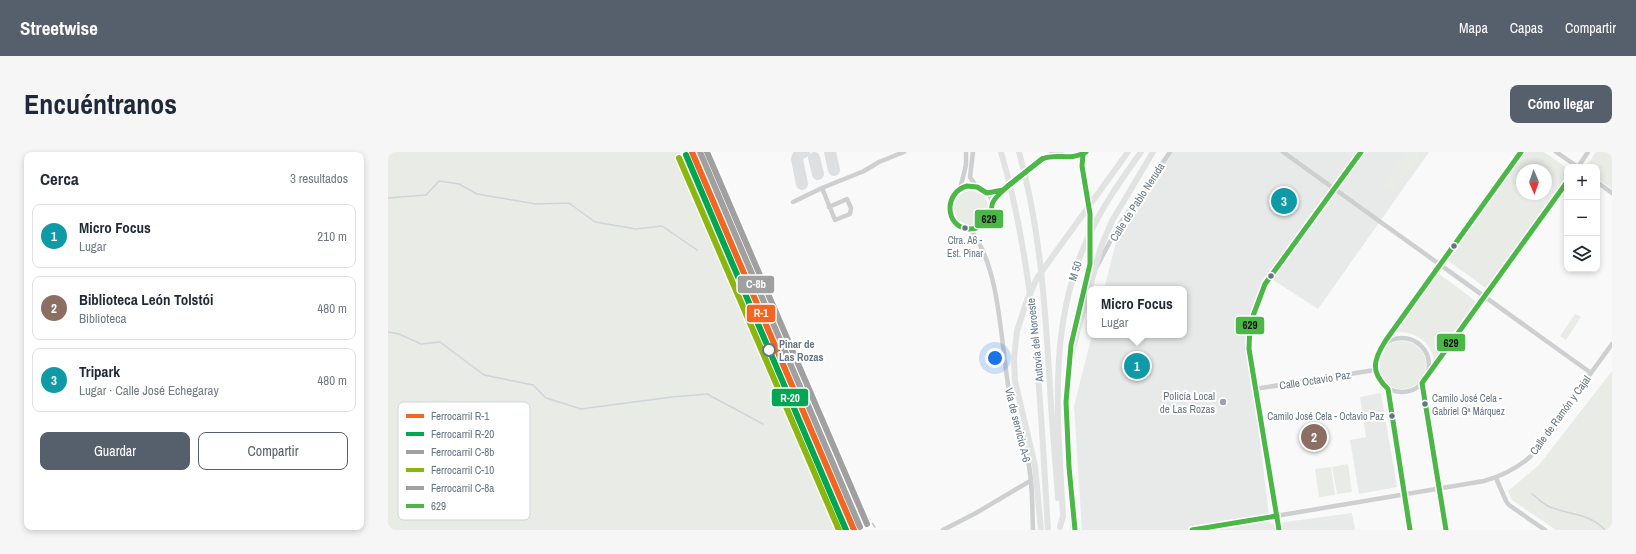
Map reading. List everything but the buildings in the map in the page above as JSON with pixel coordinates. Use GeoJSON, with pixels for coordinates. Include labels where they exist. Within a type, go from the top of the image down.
{"type":"FeatureCollection","features":[{"type":"Feature","properties":{"kind":"highway","name":"Autovía del Noroeste"},"geometry":{"type":"LineString","coordinates":[[1001,152],[1020,232],[1034,316],[1039,374],[1048,530]]}},
{"type":"Feature","properties":{"kind":"highway","name":"Autovía del Noroeste"},"geometry":{"type":"LineString","coordinates":[[1019,152],[1030,198],[1040,254],[1061,529]]}},
{"type":"Feature","properties":{"kind":"highway"},"geometry":{"type":"LineString","coordinates":[[1054,254],[1061,238],[1124,152]]}},
{"type":"Feature","properties":{"kind":"highway"},"geometry":{"type":"LineString","coordinates":[[1041,530],[1035,466],[1015,381],[1015,341],[1020,320],[1032,289],[1054,254],[1128,152]]}},
{"type":"Feature","properties":{"kind":"highway","name":"M 50"},"geometry":{"type":"LineString","coordinates":[[1061,529],[1063,516],[1057,407],[1061,333],[1066,302],[1078,263],[1097,219],[1113,192],[1141,152]]}},
{"type":"Feature","properties":{"kind":"highway"},"geometry":{"type":"LineString","coordinates":[[1090,286],[1101,247],[1112,221],[1153,152]]}},
{"type":"Feature","properties":{"kind":"highway"},"geometry":{"type":"LineString","coordinates":[[1069,362],[1087,298]]}},
{"type":"Feature","properties":{"kind":"street"},"geometry":{"type":"LineString","coordinates":[[793,202],[904,152]]}},
{"type":"Feature","properties":{"kind":"street"},"geometry":{"type":"LineString","coordinates":[[960,189],[966,165],[966,152]]}},
{"type":"Feature","properties":{"kind":"street"},"geometry":{"type":"LineString","coordinates":[[973,152],[970,177],[976,186],[987,193],[992,203],[992,214],[986,223],[976,229],[970,229],[957,224],[950,213],[949,206],[951,199],[960,189],[968,186],[976,186]]}},
{"type":"Feature","properties":{"kind":"street"},"geometry":{"type":"LineString","coordinates":[[1041,160],[1047,152]]}},
{"type":"Feature","properties":{"kind":"street"},"geometry":{"type":"LineString","coordinates":[[1032,167],[1051,154],[1058,152],[1070,157],[1085,153],[1082,166],[1088,193]]}},
{"type":"Feature","properties":{"kind":"street","name":"Calle de Pablo Neruda"},"geometry":{"type":"LineString","coordinates":[[1094,273],[1119,226],[1170,152]]}},
{"type":"Feature","properties":{"kind":"street"},"geometry":{"type":"LineString","coordinates":[[1283,152],[1591,373]]}},
{"type":"Feature","properties":{"kind":"street"},"geometry":{"type":"LineString","coordinates":[[1279,530],[1249,349],[1249,328],[1265,284],[1361,152]]}},
{"type":"Feature","properties":{"kind":"street"},"geometry":{"type":"LineString","coordinates":[[1521,152],[1382,346],[1377,355],[1375,370],[1379,381],[1388,389],[1397,392],[1406,392],[1422,383],[1564,186]]}},
{"type":"Feature","properties":{"kind":"street"},"geometry":{"type":"LineString","coordinates":[[1556,152],[1574,164]]}},
{"type":"Feature","properties":{"kind":"street"},"geometry":{"type":"LineString","coordinates":[[1580,164],[1588,152]]}},
{"type":"Feature","properties":{"kind":"street"},"geometry":{"type":"LineString","coordinates":[[1600,184],[1612,193]]}},
{"type":"Feature","properties":{"kind":"street"},"geometry":{"type":"LineString","coordinates":[[822,188],[829,207],[835,220],[850,214],[851,208],[847,199],[829,207]]}},
{"type":"Feature","properties":{"kind":"street"},"geometry":{"type":"LineString","coordinates":[[987,193],[994,193],[1003,190],[992,203]]}},
{"type":"Feature","properties":{"kind":"street","name":"Vía de servicio A-6"},"geometry":{"type":"LineString","coordinates":[[970,229],[980,243],[992,280],[1010,396],[1028,459],[1033,530]]}},
{"type":"Feature","properties":{"kind":"street"},"geometry":{"type":"LineString","coordinates":[[1074,530],[1066,402],[1071,345],[1090,264],[1091,246]]}},
{"type":"Feature","properties":{"kind":"street"},"geometry":{"type":"LineString","coordinates":[[1382,346],[1399,338],[1406,338],[1418,343],[1427,355],[1429,369],[1427,376]]}},
{"type":"Feature","properties":{"kind":"street","name":"Calle de Ramón y Cajal"},"geometry":{"type":"LineString","coordinates":[[1192,530],[1405,495],[1496,478],[1517,468],[1530,457],[1612,344]]}},
{"type":"Feature","properties":{"kind":"street","name":"Calle Octavio Paz"},"geometry":{"type":"LineString","coordinates":[[1255,389],[1375,370]]}},
{"type":"Feature","properties":{"kind":"street"},"geometry":{"type":"LineString","coordinates":[[1422,383],[1446,530]]}},
{"type":"Feature","properties":{"kind":"street"},"geometry":{"type":"LineString","coordinates":[[1388,389],[1410,530]]}},
{"type":"Feature","properties":{"kind":"street"},"geometry":{"type":"LineString","coordinates":[[1496,478],[1509,505],[1545,530]]}},
{"type":"Feature","properties":{"kind":"street"},"geometry":{"type":"LineString","coordinates":[[943,530],[957,524],[1030,481]]}},
{"type":"Feature","properties":{"kind":"street"},"geometry":{"type":"LineString","coordinates":[[951,530],[957,524]]}},
{"type":"Feature","properties":{"kind":"shaded area"},"geometry":{"type":"Polygon","coordinates":[[[388,152],[680,152],[721,250],[844,530],[388,530],[388,152]]]}},
{"type":"Feature","properties":{"kind":"shaded area"},"geometry":{"type":"Polygon","coordinates":[[[1172,152],[1429,152],[1318,309],[1267,276],[1247,333],[1270,524],[1352,513],[1355,530],[1082,530],[1074,406],[1091,338],[1187,338],[1187,286],[1105,286],[1120,227],[1172,152]]]}},
{"type":"Feature","properties":{"kind":"shaded area"},"geometry":{"type":"Polygon","coordinates":[[[1405,152],[1417,152],[1421,155],[1404,179],[1392,171],[1405,152]]]}},
{"type":"Feature","properties":{"kind":"shaded area"},"geometry":{"type":"Polygon","coordinates":[[[1525,152],[1544,152],[1564,166],[1564,181],[1552,198],[1552,164],[1516,164],[1525,152]]]}},
{"type":"Feature","properties":{"kind":"shaded area"},"geometry":{"type":"Polygon","coordinates":[[[1596,152],[1609,152],[1612,154],[1612,189],[1600,180],[1600,164],[1587,164],[1596,152]]]}},
{"type":"Feature","properties":{"kind":"shaded area"},"geometry":{"type":"Polygon","coordinates":[[[1516,164],[1516,200],[1551,200],[1487,289],[1447,260],[1516,164]]]}},
{"type":"Feature","properties":{"kind":"shaded area"},"geometry":{"type":"Polygon","coordinates":[[[1392,173],[1403,181],[1393,194],[1382,186],[1392,173]]]}},
{"type":"Feature","properties":{"kind":"shaded area"},"geometry":{"type":"Polygon","coordinates":[[[968,191],[974,191],[983,196],[987,202],[987,214],[983,220],[974,225],[968,225],[959,220],[954,211],[954,205],[959,196],[968,191]]]}},
{"type":"Feature","properties":{"kind":"shaded area"},"geometry":{"type":"Polygon","coordinates":[[[1438,273],[1477,302],[1435,361],[1430,348],[1416,335],[1395,332],[1438,273]]]}},
{"type":"Feature","properties":{"kind":"shaded area"},"geometry":{"type":"Polygon","coordinates":[[[1575,314],[1581,317],[1566,340],[1560,336],[1575,314]]]}},
{"type":"Feature","properties":{"kind":"shaded area"},"geometry":{"type":"Polygon","coordinates":[[[1397,341],[1407,341],[1419,348],[1426,360],[1426,370],[1419,382],[1407,389],[1397,389],[1389,385],[1382,378],[1378,370],[1378,360],[1382,352],[1389,345],[1397,341]]]}},
{"type":"Feature","properties":{"kind":"shaded area"},"geometry":{"type":"Polygon","coordinates":[[[1612,371],[1612,530],[1556,530],[1512,500],[1508,491],[1539,465],[1612,371]]]}},
{"type":"Feature","properties":{"kind":"shaded area"},"geometry":{"type":"Polygon","coordinates":[[[1381,393],[1397,487],[1359,494],[1350,440],[1366,437],[1360,397],[1381,393]]]}},
{"type":"Feature","properties":{"kind":"shaded area"},"geometry":{"type":"Polygon","coordinates":[[[1348,464],[1352,492],[1337,494],[1332,467],[1348,464]]]}},
{"type":"Feature","properties":{"kind":"shaded area"},"geometry":{"type":"Polygon","coordinates":[[[1331,467],[1335,495],[1319,497],[1315,469],[1331,467]]]}},
{"type":"Feature","properties":{"kind":"waterway"},"geometry":{"type":"LineString","coordinates":[[388,198],[426,195],[439,181],[459,184],[477,194],[536,204],[569,203],[595,222],[636,229],[662,226],[697,250]]}},
{"type":"Feature","properties":{"kind":"waterway"},"geometry":{"type":"LineString","coordinates":[[388,332],[399,334],[421,344],[440,342],[484,375],[533,385],[546,398],[581,409],[707,394],[763,424]]}},
{"type":"Feature","properties":{"kind":"waterway"},"geometry":{"type":"LineString","coordinates":[[1532,494],[1548,506],[1557,510],[1586,517],[1599,524],[1605,530]]}},
{"type":"Feature","properties":{"kind":"taxiway"},"geometry":{"type":"LineString","coordinates":[[802,184],[797,159],[799,154],[804,152]]}},
{"type":"Feature","properties":{"kind":"taxiway"},"geometry":{"type":"LineString","coordinates":[[830,152],[834,170]]}},
{"type":"Feature","properties":{"kind":"taxiway"},"geometry":{"type":"LineString","coordinates":[[814,158],[818,174]]}},
{"type":"Feature","properties":{"kind":"tunnel"},"geometry":{"type":"LineString","coordinates":[[1003,190],[1032,167]]}},
{"type":"Feature","properties":{"kind":"tunnel"},"geometry":{"type":"LineString","coordinates":[[1088,193],[1091,246]]}},
{"type":"Feature","properties":{"kind":"railway"},"geometry":{"type":"LineString","coordinates":[[683,152],[824,482],[841,530]]}},
{"type":"Feature","properties":{"kind":"railway"},"geometry":{"type":"LineString","coordinates":[[706,152],[825,431],[857,530]]}},
{"type":"Feature","properties":{"kind":"railway"},"geometry":{"type":"LineString","coordinates":[[846,486],[877,530]]}},
{"type":"Feature","properties":{"kind":"railway"},"geometry":{"type":"LineString","coordinates":[[835,496],[851,526]]}},
{"type":"Feature","properties":{"kind":"rail line","name":"R-1"},"geometry":{"type":"LineString","coordinates":[[692,152],[854,530]]}},
{"type":"Feature","properties":{"kind":"rail line","name":"C-8b"},"geometry":{"type":"LineString","coordinates":[[700,152],[860,527]]}},
{"type":"Feature","properties":{"kind":"rail line","name":"C-8a"},"geometry":{"type":"LineString","coordinates":[[707,152],[867,524]]}},
{"type":"Feature","properties":{"kind":"rail line","name":"R-20"},"geometry":{"type":"LineString","coordinates":[[686,155],[846,530]]}},
{"type":"Feature","properties":{"kind":"rail line","name":"C-10"},"geometry":{"type":"LineString","coordinates":[[679,158],[839,530]]}},
{"type":"Feature","properties":{"kind":"transit line","name":"629"},"geometry":{"type":"LineString","coordinates":[[1042,159],[1054,156],[1069,157],[1086,152]]}},
{"type":"Feature","properties":{"kind":"transit line","name":"629"},"geometry":{"type":"LineString","coordinates":[[1279,530],[1249,349],[1250,324],[1265,284],[1361,152]]}},
{"type":"Feature","properties":{"kind":"transit line","name":"629"},"geometry":{"type":"LineString","coordinates":[[1410,530],[1388,389],[1378,377],[1375,366],[1376,360],[1386,340],[1521,152]]}},
{"type":"Feature","properties":{"kind":"transit line","name":"629"},"geometry":{"type":"LineString","coordinates":[[1075,530],[1069,467],[1066,402],[1071,345],[1090,264],[1090,214],[1082,166],[1083,155]]}},
{"type":"Feature","properties":{"kind":"transit line","name":"629"},"geometry":{"type":"LineString","coordinates":[[1008,186],[1042,159]]}},
{"type":"Feature","properties":{"kind":"transit line","name":"629"},"geometry":{"type":"LineString","coordinates":[[1008,186],[1042,159]]}},
{"type":"Feature","properties":{"kind":"transit line","name":"629"},"geometry":{"type":"LineString","coordinates":[[967,186],[977,187],[987,193],[1003,190],[1008,186],[993,202],[991,214],[986,223],[973,229],[961,227],[955,222],[951,216],[950,209],[954,195],[959,189],[967,186]]}},
{"type":"Feature","properties":{"kind":"transit line","name":"629"},"geometry":{"type":"LineString","coordinates":[[1446,530],[1422,383],[1564,186]]}},
{"type":"Feature","properties":{"kind":"transit line","name":"629"},"geometry":{"type":"LineString","coordinates":[[1192,530],[1277,516]]}},
{"type":"Feature","properties":{"kind":"place","name":"Tripark"},"geometry":{"type":"Point","coordinates":[1284,201]}},
{"type":"Feature","properties":{"kind":"place","name":"Ctra. A6 - Est. Pinar"},"geometry":{"type":"Point","coordinates":[965,228]}},
{"type":"Feature","properties":{"kind":"place","name":"Pinar de Las Rozas"},"geometry":{"type":"Point","coordinates":[769,350]}},
{"type":"Feature","properties":{"kind":"place","name":"Micro Focus"},"geometry":{"type":"Point","coordinates":[1137,366]}},
{"type":"Feature","properties":{"kind":"place","name":"Policía Local de Las Rozas"},"geometry":{"type":"Point","coordinates":[1223,402]}},
{"type":"Feature","properties":{"kind":"place","name":"Camilo José Cela - Gabriel Gª Márquez"},"geometry":{"type":"Point","coordinates":[1425,404]}},
{"type":"Feature","properties":{"kind":"place","name":"Camilo José Cela - Octavio Paz"},"geometry":{"type":"Point","coordinates":[1392,416]}},
{"type":"Feature","properties":{"kind":"place","name":"Biblioteca León Tolstói"},"geometry":{"type":"Point","coordinates":[1314,437]}}]}
